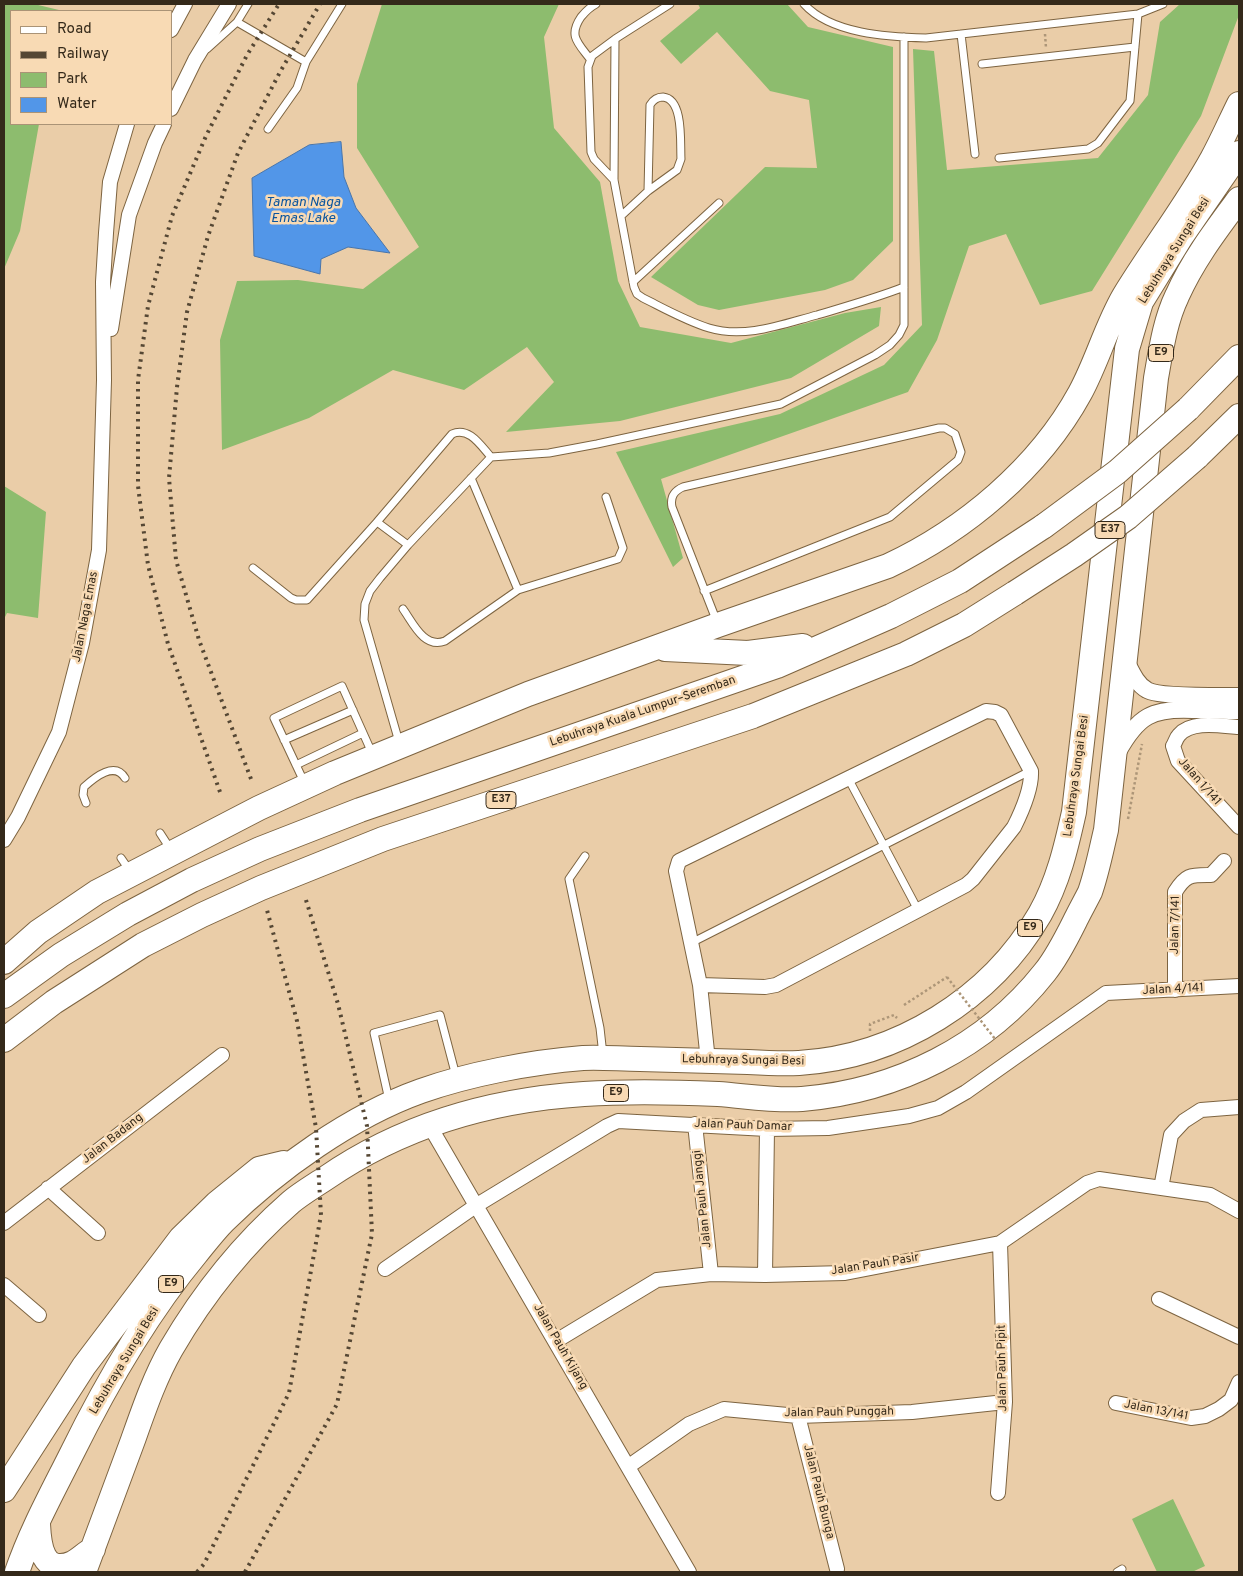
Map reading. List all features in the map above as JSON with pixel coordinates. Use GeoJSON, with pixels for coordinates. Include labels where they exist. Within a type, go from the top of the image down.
{"type":"FeatureCollection","features":[{"type":"Feature","properties":{"kind":"highway"},"geometry":{"type":"LineString","coordinates":[[4,962],[38,932],[97,892],[126,866],[167,843],[259,808],[374,757],[528,694],[718,624],[888,566],[914,554],[942,537],[971,516],[1017,475],[1059,425],[1080,394],[1094,367],[1123,298],[1212,160],[1239,104]]}},
{"type":"Feature","properties":{"kind":"highway","name":"Lebuhraya Sungai Besi"},"geometry":{"type":"LineString","coordinates":[[17,1572],[38,1522],[81,1434],[126,1353],[173,1282],[223,1222],[294,1161],[341,1130],[390,1103],[422,1091],[457,1080],[529,1065],[584,1058],[798,1064],[862,1053],[926,1026],[990,979],[1016,949],[1039,915],[1054,885],[1065,854],[1074,812],[1127,349],[1141,302],[1181,237],[1239,153]]}},
{"type":"Feature","properties":{"kind":"highway","name":"Lebuhraya Sungai Besi"},"geometry":{"type":"LineString","coordinates":[[84,1572],[153,1387],[170,1350],[208,1291],[247,1244],[293,1200],[341,1167],[387,1142],[428,1124],[478,1109],[581,1094],[662,1091],[799,1099],[842,1094],[888,1082],[948,1057],[984,1032],[1015,1006],[1047,970],[1069,933],[1089,892],[1099,862],[1106,830],[1156,378],[1164,337],[1176,297],[1191,267],[1239,198]]}},
{"type":"Feature","properties":{"kind":"highway","name":"Lebuhraya Kuala Lumpur–Seremban"},"geometry":{"type":"LineString","coordinates":[[4,996],[61,955],[128,914],[192,880],[260,850],[360,810],[776,666],[891,616],[960,581],[1044,526],[1118,472],[1188,409],[1239,357]]}},
{"type":"Feature","properties":{"kind":"highway","name":"E37"},"geometry":{"type":"LineString","coordinates":[[4,1040],[54,1002],[143,945],[261,888],[383,840],[753,716],[906,654],[964,625],[1015,594],[1128,517],[1197,457],[1239,416]]}},
{"type":"Feature","properties":{"kind":"highway"},"geometry":{"type":"LineString","coordinates":[[655,648],[748,653],[834,642]]}},
{"type":"Feature","properties":{"kind":"highway"},"geometry":{"type":"LineString","coordinates":[[4,1490],[84,1366],[181,1238],[217,1203],[259,1169],[294,1161]]}},
{"type":"Feature","properties":{"kind":"highway"},"geometry":{"type":"LineString","coordinates":[[38,1522],[38,1544],[41,1555],[50,1565],[64,1567],[72,1564],[93,1549]]}},
{"type":"Feature","properties":{"kind":"street"},"geometry":{"type":"LineString","coordinates":[[172,28],[185,4]]}},
{"type":"Feature","properties":{"kind":"street"},"geometry":{"type":"LineString","coordinates":[[172,107],[195,60],[229,4]]}},
{"type":"Feature","properties":{"kind":"street","name":"Jalan Naga Emas"},"geometry":{"type":"LineString","coordinates":[[4,840],[18,817],[60,732],[82,643],[99,550],[104,380],[103,282],[110,182],[127,125]]}},
{"type":"Feature","properties":{"kind":"street","name":"Jalan Naga Emas"},"geometry":{"type":"LineString","coordinates":[[104,380],[117,283],[129,215],[155,143],[164,125]]}},
{"type":"Feature","properties":{"kind":"street"},"geometry":{"type":"LineString","coordinates":[[1124,657],[1136,679],[1148,691],[1163,694],[1239,696]]}},
{"type":"Feature","properties":{"kind":"street"},"geometry":{"type":"LineString","coordinates":[[1113,760],[1131,730],[1144,718],[1156,712],[1170,709],[1239,711]]}},
{"type":"Feature","properties":{"kind":"street"},"geometry":{"type":"LineString","coordinates":[[700,985],[765,987],[776,985],[966,885],[973,879],[1019,818],[1031,780],[1031,771],[1001,715],[986,711],[680,861],[676,871],[700,985],[708,1061]]}},
{"type":"Feature","properties":{"kind":"street","name":"Jalan 1/141"},"geometry":{"type":"LineString","coordinates":[[1239,727],[1198,726],[1188,729],[1178,736],[1173,746],[1178,761],[1239,827]]}},
{"type":"Feature","properties":{"kind":"street","name":"Jalan 7/141"},"geometry":{"type":"LineString","coordinates":[[1175,990],[1175,892],[1182,881],[1192,875],[1211,875],[1224,861]]}},
{"type":"Feature","properties":{"kind":"street","name":"Jalan 4/141"},"geometry":{"type":"LineString","coordinates":[[1106,993],[1239,986]]}},
{"type":"Feature","properties":{"kind":"street","name":"Jalan Pauh Damar"},"geometry":{"type":"LineString","coordinates":[[386,1269],[477,1205],[618,1121],[767,1129],[828,1128],[909,1116],[938,1108],[966,1092],[1106,993]]}},
{"type":"Feature","properties":{"kind":"street","name":"Jalan Badang"},"geometry":{"type":"LineString","coordinates":[[4,1223],[222,1055]]}},
{"type":"Feature","properties":{"kind":"street"},"geometry":{"type":"LineString","coordinates":[[1161,1188],[1171,1135],[1184,1121],[1201,1110],[1239,1108]]}},
{"type":"Feature","properties":{"kind":"street","name":"Jalan Pauh Kijang"},"geometry":{"type":"LineString","coordinates":[[428,1124],[477,1205],[689,1572]]}},
{"type":"Feature","properties":{"kind":"street","name":"Jalan Pauh Janggi"},"geometry":{"type":"LineString","coordinates":[[694,1124],[711,1274]]}},
{"type":"Feature","properties":{"kind":"street"},"geometry":{"type":"LineString","coordinates":[[765,1275],[767,1129]]}},
{"type":"Feature","properties":{"kind":"street","name":"Jalan Pauh Pasir"},"geometry":{"type":"LineString","coordinates":[[556,1341],[657,1280],[711,1274],[845,1273],[1000,1243],[1087,1183],[1099,1179],[1210,1195],[1239,1210]]}},
{"type":"Feature","properties":{"kind":"street"},"geometry":{"type":"LineString","coordinates":[[48,1188],[98,1233]]}},
{"type":"Feature","properties":{"kind":"street","name":"Jalan Pauh Pipit"},"geometry":{"type":"LineString","coordinates":[[998,1493],[1005,1402],[1000,1243]]}},
{"type":"Feature","properties":{"kind":"street"},"geometry":{"type":"LineString","coordinates":[[4,1285],[39,1315]]}},
{"type":"Feature","properties":{"kind":"street"},"geometry":{"type":"LineString","coordinates":[[1159,1298],[1239,1337]]}},
{"type":"Feature","properties":{"kind":"street","name":"Jalan 13/141"},"geometry":{"type":"LineString","coordinates":[[1116,1403],[1191,1418],[1205,1416],[1231,1400],[1239,1382]]}},
{"type":"Feature","properties":{"kind":"street","name":"Jalan Pauh Punggah"},"geometry":{"type":"LineString","coordinates":[[629,1466],[689,1424],[724,1409],[798,1416],[912,1412],[1005,1402]]}},
{"type":"Feature","properties":{"kind":"street","name":"Jalan Pauh Bunga"},"geometry":{"type":"LineString","coordinates":[[798,1416],[837,1569]]}},
{"type":"Feature","properties":{"kind":"lane"},"geometry":{"type":"LineString","coordinates":[[195,60],[237,22],[248,4]]}},
{"type":"Feature","properties":{"kind":"lane"},"geometry":{"type":"LineString","coordinates":[[268,129],[297,88],[306,62],[342,4]]}},
{"type":"Feature","properties":{"kind":"lane"},"geometry":{"type":"LineString","coordinates":[[590,59],[575,38],[575,28],[586,11],[596,4]]}},
{"type":"Feature","properties":{"kind":"lane"},"geometry":{"type":"LineString","coordinates":[[614,180],[594,159],[591,152],[588,67],[590,59],[670,4]]}},
{"type":"Feature","properties":{"kind":"lane"},"geometry":{"type":"LineString","coordinates":[[804,4],[808,9],[827,20],[858,32],[926,38],[1138,14],[1163,4]]}},
{"type":"Feature","properties":{"kind":"lane"},"geometry":{"type":"LineString","coordinates":[[999,158],[1088,149],[1095,146],[1129,103],[1138,14]]}},
{"type":"Feature","properties":{"kind":"lane"},"geometry":{"type":"LineString","coordinates":[[237,22],[306,62]]}},
{"type":"Feature","properties":{"kind":"lane"},"geometry":{"type":"LineString","coordinates":[[961,34],[975,154]]}},
{"type":"Feature","properties":{"kind":"lane"},"geometry":{"type":"LineString","coordinates":[[400,746],[364,620],[365,604],[370,591],[408,545],[491,457],[549,452],[597,444],[781,404],[875,355],[890,345],[899,335],[904,325],[904,37]]}},
{"type":"Feature","properties":{"kind":"lane"},"geometry":{"type":"LineString","coordinates":[[615,40],[614,180],[633,282],[637,294],[710,328],[733,332],[778,326],[867,301],[904,287]]}},
{"type":"Feature","properties":{"kind":"lane"},"geometry":{"type":"LineString","coordinates":[[982,64],[1135,47]]}},
{"type":"Feature","properties":{"kind":"lane"},"geometry":{"type":"LineString","coordinates":[[621,216],[648,191],[677,170],[680,163],[678,112],[670,100],[665,97],[658,98],[650,105],[648,191]]}},
{"type":"Feature","properties":{"kind":"lane"},"geometry":{"type":"LineString","coordinates":[[633,282],[719,203]]}},
{"type":"Feature","properties":{"kind":"lane"},"geometry":{"type":"LineString","coordinates":[[704,591],[892,516],[958,460],[961,452],[955,434],[951,430],[940,428],[683,487],[677,490],[673,494],[672,507],[704,591],[718,624]]}},
{"type":"Feature","properties":{"kind":"lane"},"geometry":{"type":"LineString","coordinates":[[254,568],[291,598],[307,600],[452,434],[458,431],[471,435],[491,457]]}},
{"type":"Feature","properties":{"kind":"lane"},"geometry":{"type":"LineString","coordinates":[[471,478],[518,590]]}},
{"type":"Feature","properties":{"kind":"lane"},"geometry":{"type":"LineString","coordinates":[[403,609],[423,637],[433,643],[439,643],[518,590],[618,559],[623,548],[606,497]]}},
{"type":"Feature","properties":{"kind":"lane"},"geometry":{"type":"LineString","coordinates":[[377,522],[408,545]]}},
{"type":"Feature","properties":{"kind":"lane"},"geometry":{"type":"LineString","coordinates":[[306,786],[274,718],[342,686],[374,757]]}},
{"type":"Feature","properties":{"kind":"lane"},"geometry":{"type":"LineString","coordinates":[[284,740],[353,710]]}},
{"type":"Feature","properties":{"kind":"lane"},"geometry":{"type":"LineString","coordinates":[[296,765],[363,733]]}},
{"type":"Feature","properties":{"kind":"lane"},"geometry":{"type":"LineString","coordinates":[[86,803],[84,787],[94,780],[112,770],[120,771],[125,778]]}},
{"type":"Feature","properties":{"kind":"lane"},"geometry":{"type":"LineString","coordinates":[[691,943],[1031,771]]}},
{"type":"Feature","properties":{"kind":"lane"},"geometry":{"type":"LineString","coordinates":[[848,778],[918,910]]}},
{"type":"Feature","properties":{"kind":"lane"},"geometry":{"type":"LineString","coordinates":[[584,856],[569,879],[600,1028],[603,1058]]}},
{"type":"Feature","properties":{"kind":"lane"},"geometry":{"type":"LineString","coordinates":[[390,1103],[374,1033],[440,1015],[457,1080]]}},
{"type":"Feature","properties":{"kind":"path"},"geometry":{"type":"LineString","coordinates":[[904,1006],[947,977],[995,1039]]}},
{"type":"Feature","properties":{"kind":"green space"},"geometry":{"type":"Polygon","coordinates":[[[4,4],[34,4],[59,10],[10,10],[10,125],[39,125],[20,231],[4,269],[4,4]]]}},
{"type":"Feature","properties":{"kind":"green space"},"geometry":{"type":"Polygon","coordinates":[[[382,4],[559,4],[544,37],[554,128],[600,182],[618,281],[640,327],[731,343],[845,313],[881,307],[879,326],[791,378],[620,421],[506,432],[554,382],[527,347],[464,390],[393,370],[309,418],[222,450],[220,340],[237,281],[298,280],[363,289],[419,247],[357,148],[357,84],[382,4]]]}},
{"type":"Feature","properties":{"kind":"green space"},"geometry":{"type":"Polygon","coordinates":[[[698,4],[787,4],[808,27],[893,47],[893,241],[853,280],[825,290],[719,310],[698,305],[651,277],[765,167],[817,168],[809,100],[770,91],[717,32],[681,64],[660,41],[700,8],[698,4]]]}},
{"type":"Feature","properties":{"kind":"green space"},"geometry":{"type":"Polygon","coordinates":[[[1180,4],[1239,4],[1239,15],[1201,116],[1092,291],[1040,305],[1006,234],[969,246],[937,340],[908,392],[661,479],[683,558],[673,567],[616,452],[780,414],[884,365],[922,325],[913,49],[934,51],[947,170],[1098,158],[1148,95],[1160,22],[1180,4]]]}},
{"type":"Feature","properties":{"kind":"green space"},"geometry":{"type":"Polygon","coordinates":[[[4,486],[46,512],[38,618],[7,613],[4,619],[4,486]]]}},
{"type":"Feature","properties":{"kind":"green space"},"geometry":{"type":"Polygon","coordinates":[[[1173,1499],[1205,1566],[1192,1572],[1157,1572],[1132,1519],[1173,1499]]]}},
{"type":"Feature","properties":{"kind":"water","name":"Taman Naga Emas Lake"},"geometry":{"type":"Polygon","coordinates":[[[341,142],[344,177],[356,208],[390,253],[348,247],[321,259],[320,274],[254,256],[252,178],[309,145],[341,142]]]}},
{"type":"Feature","properties":{"kind":"railway"},"geometry":{"type":"LineString","coordinates":[[220,792],[168,644],[148,565],[138,486],[138,380],[148,306],[172,216],[206,136],[247,55],[279,4]]}},
{"type":"Feature","properties":{"kind":"railway"},"geometry":{"type":"LineString","coordinates":[[251,779],[199,640],[176,560],[169,478],[177,387],[187,312],[208,236],[238,153],[280,72],[320,4]]}},
{"type":"Feature","properties":{"kind":"railway"},"geometry":{"type":"LineString","coordinates":[[245,1572],[337,1404],[372,1234],[367,1126],[338,1004],[306,900]]}},
{"type":"Feature","properties":{"kind":"railway"},"geometry":{"type":"LineString","coordinates":[[197,1572],[204,1564],[289,1393],[321,1215],[316,1128],[297,1021],[267,910]]}}]}
